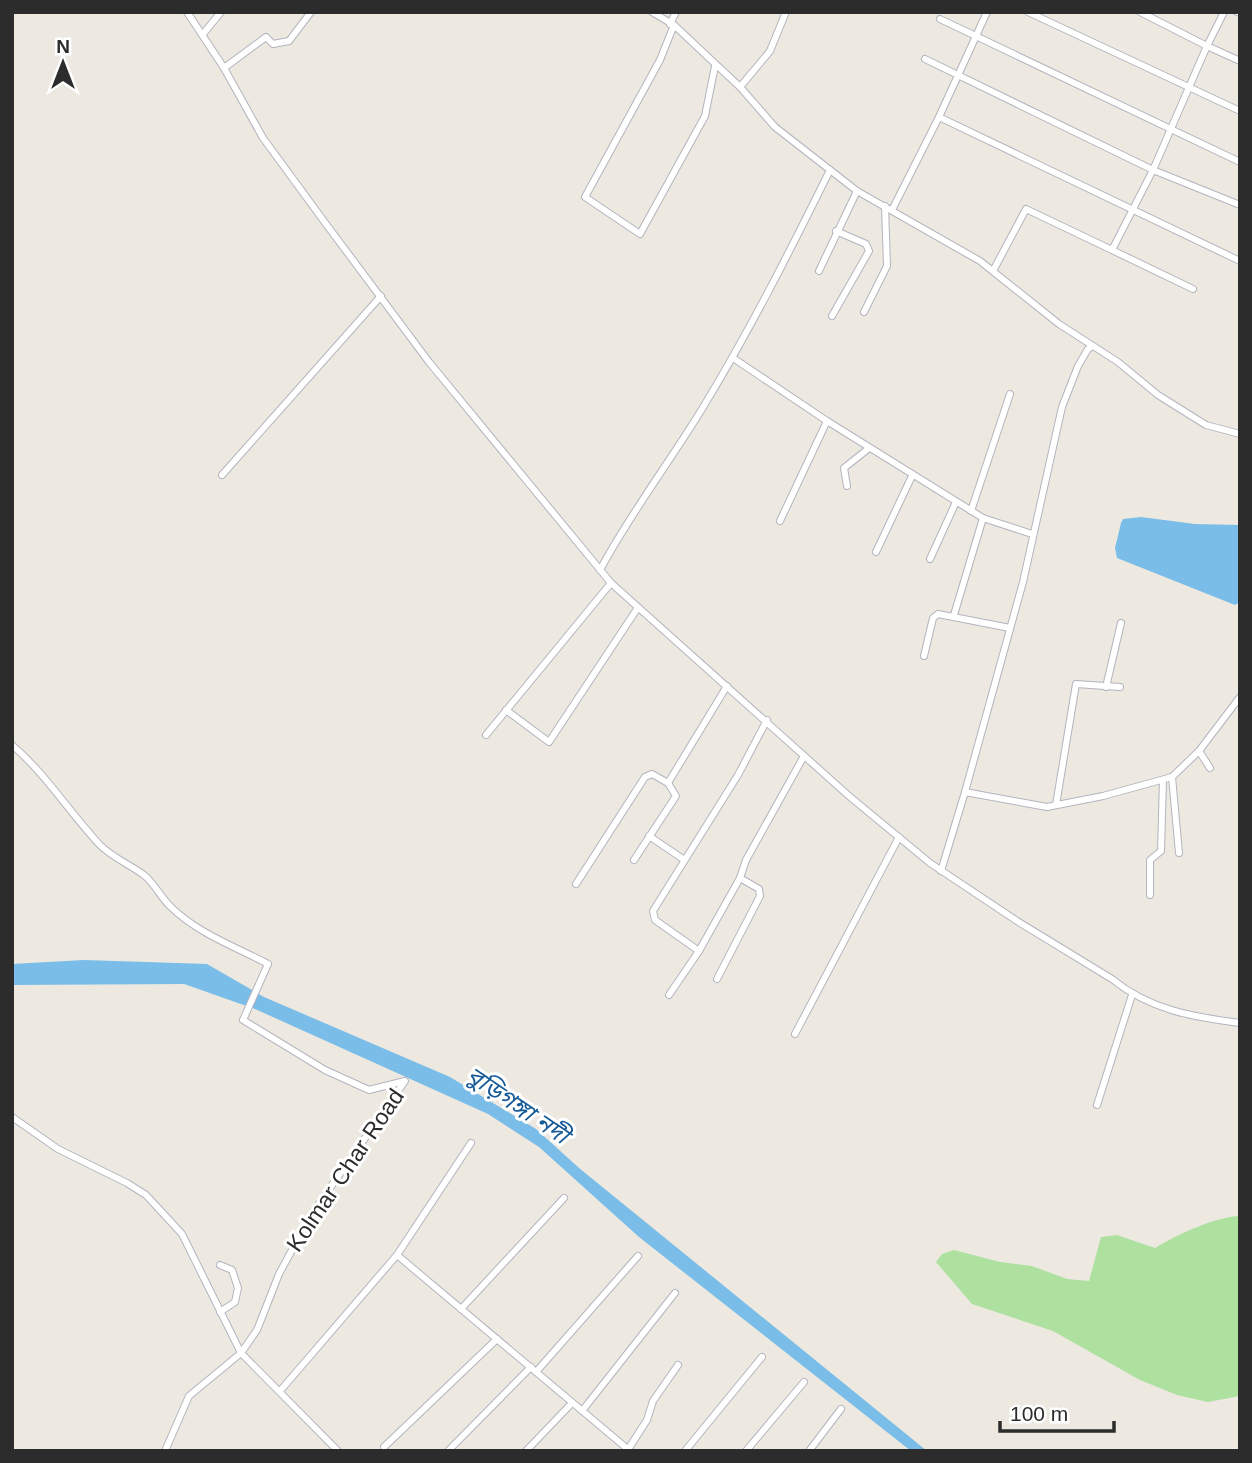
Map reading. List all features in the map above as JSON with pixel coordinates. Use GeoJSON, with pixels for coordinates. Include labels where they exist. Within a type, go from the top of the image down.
{"type":"FeatureCollection","features":[{"type":"Feature","properties":{"kind":"street"},"geometry":{"type":"LineString","coordinates":[[187,12],[225,68],[270,148],[429,362],[600,570],[637,609],[767,720],[804,756],[941,871],[1112,979],[1132,995],[1186,1017],[1240,1023]]}},
{"type":"Feature","properties":{"kind":"street"},"geometry":{"type":"LineString","coordinates":[[203,34],[221,12]]}},
{"type":"Feature","properties":{"kind":"street"},"geometry":{"type":"LineString","coordinates":[[225,68],[266,37],[273,44],[289,41],[311,12]]}},
{"type":"Feature","properties":{"kind":"street"},"geometry":{"type":"LineString","coordinates":[[652,12],[672,24],[740,87],[775,127],[857,191],[993,271],[1059,324],[1158,395],[1206,425],[1240,434]]}},
{"type":"Feature","properties":{"kind":"street"},"geometry":{"type":"LineString","coordinates":[[677,12],[660,60],[585,197],[640,234],[705,116],[715,66]]}},
{"type":"Feature","properties":{"kind":"street"},"geometry":{"type":"LineString","coordinates":[[740,87],[770,51],[786,12]]}},
{"type":"Feature","properties":{"kind":"street"},"geometry":{"type":"LineString","coordinates":[[864,312],[887,266],[888,208],[939,117],[987,12]]}},
{"type":"Feature","properties":{"kind":"street"},"geometry":{"type":"LineString","coordinates":[[1028,12],[1240,111]]}},
{"type":"Feature","properties":{"kind":"street"},"geometry":{"type":"LineString","coordinates":[[1140,12],[1240,61]]}},
{"type":"Feature","properties":{"kind":"street"},"geometry":{"type":"LineString","coordinates":[[1112,250],[1153,170],[1224,12]]}},
{"type":"Feature","properties":{"kind":"street"},"geometry":{"type":"LineString","coordinates":[[940,19],[1240,162]]}},
{"type":"Feature","properties":{"kind":"street"},"geometry":{"type":"LineString","coordinates":[[925,59],[1153,170],[1240,205]]}},
{"type":"Feature","properties":{"kind":"street"},"geometry":{"type":"LineString","coordinates":[[939,117],[1240,261]]}},
{"type":"Feature","properties":{"kind":"street"},"geometry":{"type":"LineString","coordinates":[[600,570],[627,519],[673,456],[733,358],[830,170]]}},
{"type":"Feature","properties":{"kind":"street"},"geometry":{"type":"LineString","coordinates":[[819,271],[857,191]]}},
{"type":"Feature","properties":{"kind":"street"},"geometry":{"type":"LineString","coordinates":[[993,271],[1026,209],[1193,289]]}},
{"type":"Feature","properties":{"kind":"street"},"geometry":{"type":"LineString","coordinates":[[832,316],[869,251],[866,244],[836,231]]}},
{"type":"Feature","properties":{"kind":"street"},"geometry":{"type":"LineString","coordinates":[[222,475],[381,296]]}},
{"type":"Feature","properties":{"kind":"street"},"geometry":{"type":"LineString","coordinates":[[941,871],[1023,582],[1062,407],[1078,366],[1088,349],[1093,346]]}},
{"type":"Feature","properties":{"kind":"street"},"geometry":{"type":"LineString","coordinates":[[733,358],[868,449],[971,511],[983,518],[1032,534]]}},
{"type":"Feature","properties":{"kind":"street"},"geometry":{"type":"LineString","coordinates":[[971,511],[1010,394]]}},
{"type":"Feature","properties":{"kind":"street"},"geometry":{"type":"LineString","coordinates":[[780,521],[827,421]]}},
{"type":"Feature","properties":{"kind":"street"},"geometry":{"type":"LineString","coordinates":[[847,486],[844,468],[868,449]]}},
{"type":"Feature","properties":{"kind":"street"},"geometry":{"type":"LineString","coordinates":[[876,552],[912,476]]}},
{"type":"Feature","properties":{"kind":"street"},"geometry":{"type":"LineString","coordinates":[[930,559],[956,502]]}},
{"type":"Feature","properties":{"kind":"street"},"geometry":{"type":"LineString","coordinates":[[954,615],[983,518]]}},
{"type":"Feature","properties":{"kind":"street"},"geometry":{"type":"LineString","coordinates":[[486,735],[611,583]]}},
{"type":"Feature","properties":{"kind":"street"},"geometry":{"type":"LineString","coordinates":[[506,710],[549,742],[637,609]]}},
{"type":"Feature","properties":{"kind":"street"},"geometry":{"type":"LineString","coordinates":[[924,656],[935,616],[954,615],[1010,628]]}},
{"type":"Feature","properties":{"kind":"street"},"geometry":{"type":"LineString","coordinates":[[1105,687],[1121,623]]}},
{"type":"Feature","properties":{"kind":"street"},"geometry":{"type":"LineString","coordinates":[[1056,805],[1076,684],[1120,687]]}},
{"type":"Feature","properties":{"kind":"street"},"geometry":{"type":"LineString","coordinates":[[668,783],[727,687]]}},
{"type":"Feature","properties":{"kind":"street"},"geometry":{"type":"LineString","coordinates":[[965,792],[1047,807],[1172,777],[1199,751],[1240,697]]}},
{"type":"Feature","properties":{"kind":"street"},"geometry":{"type":"LineString","coordinates":[[699,951],[655,920],[652,914],[683,859],[738,775],[767,720]]}},
{"type":"Feature","properties":{"kind":"street","name":"Kolmar Char Road"},"geometry":{"type":"LineString","coordinates":[[12,745],[36,765],[68,810],[106,850],[146,877],[172,908],[194,925],[268,964],[243,1020],[325,1070],[369,1090],[405,1082],[311,1215],[279,1275],[257,1330],[241,1353]]}},
{"type":"Feature","properties":{"kind":"street"},"geometry":{"type":"LineString","coordinates":[[1199,751],[1210,768]]}},
{"type":"Feature","properties":{"kind":"street"},"geometry":{"type":"LineString","coordinates":[[669,995],[699,951],[804,756]]}},
{"type":"Feature","properties":{"kind":"street"},"geometry":{"type":"LineString","coordinates":[[576,884],[645,777],[652,774],[668,783],[677,796],[634,860]]}},
{"type":"Feature","properties":{"kind":"street"},"geometry":{"type":"LineString","coordinates":[[1172,777],[1179,853]]}},
{"type":"Feature","properties":{"kind":"street"},"geometry":{"type":"LineString","coordinates":[[1150,895],[1150,860],[1161,851],[1163,780]]}},
{"type":"Feature","properties":{"kind":"street"},"geometry":{"type":"LineString","coordinates":[[649,835],[683,859]]}},
{"type":"Feature","properties":{"kind":"street"},"geometry":{"type":"LineString","coordinates":[[795,1034],[900,837]]}},
{"type":"Feature","properties":{"kind":"street"},"geometry":{"type":"LineString","coordinates":[[717,979],[760,896],[759,889],[740,878]]}},
{"type":"Feature","properties":{"kind":"street"},"geometry":{"type":"LineString","coordinates":[[1097,1105],[1132,995]]}},
{"type":"Feature","properties":{"kind":"street"},"geometry":{"type":"LineString","coordinates":[[12,1116],[58,1149],[146,1195],[181,1234],[241,1353],[338,1451]]}},
{"type":"Feature","properties":{"kind":"street"},"geometry":{"type":"LineString","coordinates":[[280,1391],[397,1255],[471,1143]]}},
{"type":"Feature","properties":{"kind":"street"},"geometry":{"type":"LineString","coordinates":[[461,1309],[564,1198]]}},
{"type":"Feature","properties":{"kind":"street"},"geometry":{"type":"LineString","coordinates":[[397,1255],[628,1450],[647,1420],[653,1401],[678,1365]]}},
{"type":"Feature","properties":{"kind":"street"},"geometry":{"type":"LineString","coordinates":[[448,1451],[533,1370],[638,1256]]}},
{"type":"Feature","properties":{"kind":"street"},"geometry":{"type":"LineString","coordinates":[[220,1265],[232,1270],[238,1288],[235,1303],[220,1312]]}},
{"type":"Feature","properties":{"kind":"street"},"geometry":{"type":"LineString","coordinates":[[582,1411],[675,1293]]}},
{"type":"Feature","properties":{"kind":"street"},"geometry":{"type":"LineString","coordinates":[[384,1447],[497,1339]]}},
{"type":"Feature","properties":{"kind":"street"},"geometry":{"type":"LineString","coordinates":[[165,1451],[189,1396],[241,1353]]}},
{"type":"Feature","properties":{"kind":"street"},"geometry":{"type":"LineString","coordinates":[[685,1451],[762,1357]]}},
{"type":"Feature","properties":{"kind":"street"},"geometry":{"type":"LineString","coordinates":[[746,1451],[804,1382]]}},
{"type":"Feature","properties":{"kind":"street"},"geometry":{"type":"LineString","coordinates":[[526,1451],[572,1403]]}},
{"type":"Feature","properties":{"kind":"street"},"geometry":{"type":"LineString","coordinates":[[809,1451],[841,1409]]}},
{"type":"Feature","properties":{"kind":"green space"},"geometry":{"type":"Polygon","coordinates":[[[1240,1216],[1240,1396],[1208,1402],[1177,1395],[1140,1380],[1053,1331],[972,1304],[936,1262],[942,1254],[954,1250],[1000,1262],[1032,1266],[1067,1279],[1089,1281],[1101,1237],[1117,1235],[1155,1248],[1197,1227],[1219,1219],[1240,1216]]]}},
{"type":"Feature","properties":{"kind":"water"},"geometry":{"type":"Polygon","coordinates":[[[1141,517],[1195,524],[1240,525],[1240,602],[1235,605],[1117,558],[1115,548],[1123,519],[1141,517]]]}},
{"type":"Feature","properties":{"kind":"water"},"geometry":{"type":"Polygon","coordinates":[[[84,960],[207,964],[264,997],[450,1077],[536,1129],[579,1168],[927,1451],[911,1451],[639,1237],[539,1147],[488,1114],[255,1009],[184,984],[12,985],[12,964],[84,960]]]}},
{"type":"Feature","properties":{"kind":"water label","name":"বুড়িগঙ্গা নদী"},"geometry":{"type":"Point","coordinates":[518,1105]}}]}
